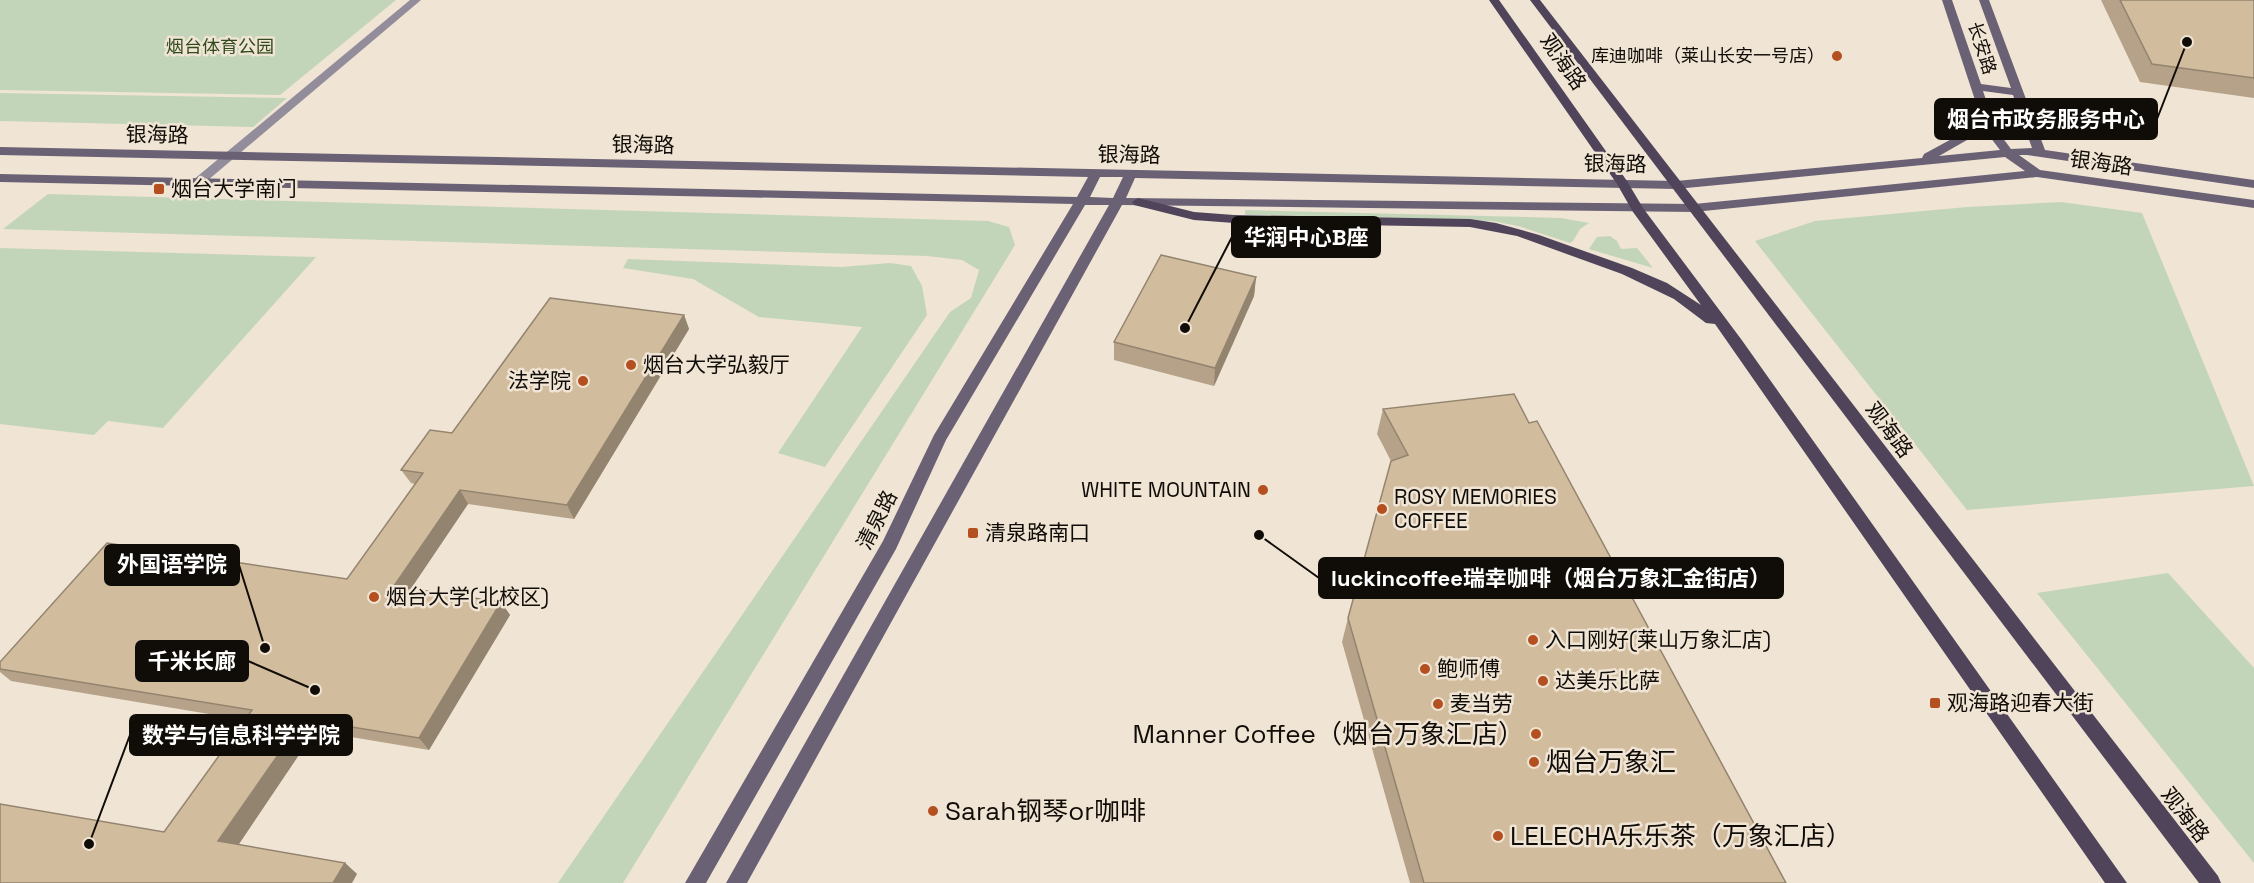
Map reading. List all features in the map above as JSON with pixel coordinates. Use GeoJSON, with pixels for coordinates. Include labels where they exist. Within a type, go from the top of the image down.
{"type":"FeatureCollection","features":[{"type":"Feature","properties":{"kind":"main road","name":"观海路"},"geometry":{"type":"LineString","coordinates":[[1494,0],[1623,184],[1637,209],[1736,342],[2117,883]]}},
{"type":"Feature","properties":{"kind":"main road","name":"观海路"},"geometry":{"type":"LineString","coordinates":[[1535,0],[2211,883]]}},
{"type":"Feature","properties":{"kind":"main road","name":"长安路"},"geometry":{"type":"LineString","coordinates":[[1947,0],[1990,129],[2008,153],[2037,173]]}},
{"type":"Feature","properties":{"kind":"main road"},"geometry":{"type":"LineString","coordinates":[[1984,0],[2040,153],[2037,173]]}},
{"type":"Feature","properties":{"kind":"main road"},"geometry":{"type":"LineString","coordinates":[[1976,87],[2017,92]]}},
{"type":"Feature","properties":{"kind":"main road"},"geometry":{"type":"LineString","coordinates":[[1920,161],[1970,134],[1981,103]]}},
{"type":"Feature","properties":{"kind":"main road","name":"银海路"},"geometry":{"type":"LineString","coordinates":[[0,152],[1623,184],[1676,184],[2008,153],[2040,153],[2254,184]]}},
{"type":"Feature","properties":{"kind":"main road","name":"银海路"},"geometry":{"type":"LineString","coordinates":[[0,178],[1138,202],[1637,209],[1694,208],[2037,173],[2254,204]]}},
{"type":"Feature","properties":{"kind":"main road","name":"清泉路"},"geometry":{"type":"LineString","coordinates":[[695,883],[890,544],[939,440],[1082,200],[1095,174]]}},
{"type":"Feature","properties":{"kind":"main road"},"geometry":{"type":"LineString","coordinates":[[736,883],[1118,201],[1130,175]]}},
{"type":"Feature","properties":{"kind":"main road"},"geometry":{"type":"LineString","coordinates":[[1138,202],[1194,216],[1234,219],[1470,223],[1504,227],[1639,274],[1665,286],[1695,305],[1736,342]]}},
{"type":"Feature","properties":{"kind":"street"},"geometry":{"type":"LineString","coordinates":[[197,183],[416,0]]}},
{"type":"Feature","properties":{"kind":"green space","name":"烟台体育公园"},"geometry":{"type":"Polygon","coordinates":[[[0,0],[396,0],[280,95],[0,90],[0,0]]]}},
{"type":"Feature","properties":{"kind":"green space"},"geometry":{"type":"Polygon","coordinates":[[[0,93],[287,98],[253,127],[0,121],[0,93]]]}},
{"type":"Feature","properties":{"kind":"green space"},"geometry":{"type":"Polygon","coordinates":[[[48,194],[988,221],[1009,227],[1015,245],[623,883],[558,883],[950,312],[971,298],[979,270],[962,260],[927,256],[3,229],[48,194]]]}},
{"type":"Feature","properties":{"kind":"green space"},"geometry":{"type":"Polygon","coordinates":[[[2061,202],[2142,213],[2254,486],[1967,510],[1755,241],[1815,221],[1967,207],[2061,202]]]}},
{"type":"Feature","properties":{"kind":"green space"},"geometry":{"type":"Polygon","coordinates":[[[1245,210],[1561,218],[1589,223],[1580,229],[1570,243],[1518,226],[1492,221],[1245,215],[1245,210]]]}},
{"type":"Feature","properties":{"kind":"green space"},"geometry":{"type":"Polygon","coordinates":[[[1610,236],[1617,241],[1621,249],[1637,248],[1653,268],[1589,249],[1597,237],[1610,236]]]}},
{"type":"Feature","properties":{"kind":"green space"},"geometry":{"type":"Polygon","coordinates":[[[0,248],[316,257],[163,428],[108,421],[94,435],[0,424],[0,248]]]}},
{"type":"Feature","properties":{"kind":"green space"},"geometry":{"type":"Polygon","coordinates":[[[628,259],[841,267],[890,263],[911,266],[922,286],[927,315],[825,467],[778,453],[862,327],[759,317],[693,279],[623,268],[628,259]]]}},
{"type":"Feature","properties":{"kind":"green space"},"geometry":{"type":"Polygon","coordinates":[[[2168,573],[2254,668],[2254,863],[2037,593],[2168,573]]]}},
{"type":"Feature","properties":{"kind":"building"},"geometry":{"type":"Polygon","coordinates":[[[2120,0],[2254,0],[2254,78],[2152,64],[2120,0]]]}},
{"type":"Feature","properties":{"kind":"building"},"geometry":{"type":"Polygon","coordinates":[[[1161,255],[1256,277],[1215,368],[1114,342],[1161,255]]]}},
{"type":"Feature","properties":{"kind":"building"},"geometry":{"type":"Polygon","coordinates":[[[550,298],[684,315],[567,505],[460,490],[394,586],[501,602],[419,738],[303,719],[218,841],[345,863],[333,883],[0,883],[0,804],[164,832],[252,710],[0,669],[0,662],[107,543],[347,579],[423,473],[401,470],[430,430],[452,433],[550,298]]]}},
{"type":"Feature","properties":{"kind":"building","name":"烟台万象汇"},"geometry":{"type":"Polygon","coordinates":[[[1514,394],[1529,423],[1537,421],[1786,883],[1424,883],[1348,618],[1391,461],[1408,455],[1383,409],[1514,394]]]}},
{"type":"Feature","properties":{"kind":"place","name":"烟台市政务服务中心"},"geometry":{"type":"Point","coordinates":[2187,42]}},
{"type":"Feature","properties":{"kind":"place","name":"库迪咖啡（莱山长安一号店）"},"geometry":{"type":"Point","coordinates":[1837,56]}},
{"type":"Feature","properties":{"kind":"place","name":"烟台大学南门"},"geometry":{"type":"Point","coordinates":[159,189]}},
{"type":"Feature","properties":{"kind":"place","name":"华润中心B座"},"geometry":{"type":"Point","coordinates":[1185,328]}},
{"type":"Feature","properties":{"kind":"place","name":"烟台大学弘毅厅"},"geometry":{"type":"Point","coordinates":[631,365]}},
{"type":"Feature","properties":{"kind":"place","name":"法学院"},"geometry":{"type":"Point","coordinates":[583,381]}},
{"type":"Feature","properties":{"kind":"place","name":"WHITE MOUNTAIN"},"geometry":{"type":"Point","coordinates":[1263,490]}},
{"type":"Feature","properties":{"kind":"place","name":"ROSY MEMORIES COFFEE"},"geometry":{"type":"Point","coordinates":[1382,509]}},
{"type":"Feature","properties":{"kind":"place","name":"清泉路南口"},"geometry":{"type":"Point","coordinates":[973,533]}},
{"type":"Feature","properties":{"kind":"place","name":"luckincoffee瑞幸咖啡（烟台万象汇金街店）"},"geometry":{"type":"Point","coordinates":[1259,535]}},
{"type":"Feature","properties":{"kind":"place","name":"烟台大学(北校区)"},"geometry":{"type":"Point","coordinates":[374,597]}},
{"type":"Feature","properties":{"kind":"place","name":"入口刚好(莱山万象汇店)"},"geometry":{"type":"Point","coordinates":[1533,640]}},
{"type":"Feature","properties":{"kind":"place","name":"外国语学院"},"geometry":{"type":"Point","coordinates":[265,648]}},
{"type":"Feature","properties":{"kind":"place","name":"鲍师傅"},"geometry":{"type":"Point","coordinates":[1425,669]}},
{"type":"Feature","properties":{"kind":"place","name":"达美乐比萨"},"geometry":{"type":"Point","coordinates":[1543,681]}},
{"type":"Feature","properties":{"kind":"place","name":"千米长廊"},"geometry":{"type":"Point","coordinates":[315,690]}},
{"type":"Feature","properties":{"kind":"place","name":"观海路迎春大街"},"geometry":{"type":"Point","coordinates":[1935,703]}},
{"type":"Feature","properties":{"kind":"place","name":"麦当劳"},"geometry":{"type":"Point","coordinates":[1438,704]}},
{"type":"Feature","properties":{"kind":"place","name":"Manner Coffee（烟台万象汇店）"},"geometry":{"type":"Point","coordinates":[1536,734]}},
{"type":"Feature","properties":{"kind":"place","name":"烟台万象汇"},"geometry":{"type":"Point","coordinates":[1534,762]}},
{"type":"Feature","properties":{"kind":"place","name":"Sarah钢琴or咖啡"},"geometry":{"type":"Point","coordinates":[933,811]}},
{"type":"Feature","properties":{"kind":"place","name":"LELECHA乐乐茶（万象汇店）"},"geometry":{"type":"Point","coordinates":[1498,836]}},
{"type":"Feature","properties":{"kind":"place","name":"数学与信息科学学院"},"geometry":{"type":"Point","coordinates":[89,844]}}]}
